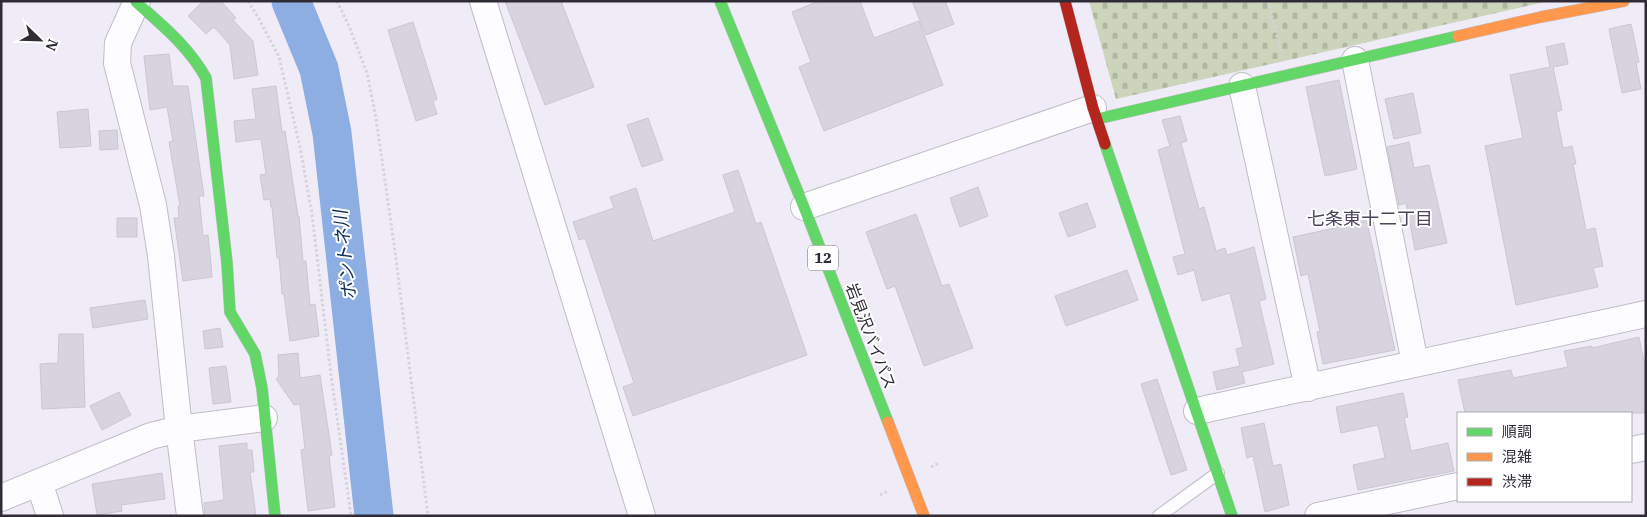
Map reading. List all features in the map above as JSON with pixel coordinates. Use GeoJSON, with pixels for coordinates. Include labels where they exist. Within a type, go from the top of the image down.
{"type":"FeatureCollection","features":[{"type":"Feature","properties":{"kind":"main road","name":"岩見沢バイパス"},"geometry":{"type":"LineString","coordinates":[[720,1],[804,207],[924,516]]}},
{"type":"Feature","properties":{"kind":"main road"},"geometry":{"type":"LineString","coordinates":[[1065,1],[1095,113],[1232,516]]}},
{"type":"Feature","properties":{"kind":"main road"},"geometry":{"type":"LineString","coordinates":[[1095,113],[1242,86],[1541,17],[1624,1]]}},
{"type":"Feature","properties":{"kind":"main road"},"geometry":{"type":"LineString","coordinates":[[137,2],[184,46],[200,65],[206,78],[227,264],[230,312],[255,354],[262,388],[275,516]]}},
{"type":"Feature","properties":{"kind":"street"},"geometry":{"type":"LineString","coordinates":[[483,1],[642,516]]}},
{"type":"Feature","properties":{"kind":"street"},"geometry":{"type":"LineString","coordinates":[[137,2],[118,43],[117,63],[154,205],[161,256],[178,429],[190,516]]}},
{"type":"Feature","properties":{"kind":"street"},"geometry":{"type":"LineString","coordinates":[[1355,60],[1415,363]]}},
{"type":"Feature","properties":{"kind":"street"},"geometry":{"type":"LineString","coordinates":[[1242,86],[1308,388]]}},
{"type":"Feature","properties":{"kind":"street"},"geometry":{"type":"LineString","coordinates":[[804,207],[1095,113]]}},
{"type":"Feature","properties":{"kind":"street"},"geometry":{"type":"LineString","coordinates":[[1197,411],[1646,314]]}},
{"type":"Feature","properties":{"kind":"street"},"geometry":{"type":"LineString","coordinates":[[1,498],[151,436],[178,429],[264,418]]}},
{"type":"Feature","properties":{"kind":"street"},"geometry":{"type":"LineString","coordinates":[[1632,450],[1646,447]]}},
{"type":"Feature","properties":{"kind":"street"},"geometry":{"type":"LineString","coordinates":[[39,482],[50,516]]}},
{"type":"Feature","properties":{"kind":"street"},"geometry":{"type":"LineString","coordinates":[[1318,516],[1457,486]]}},
{"type":"Feature","properties":{"kind":"lane"},"geometry":{"type":"LineString","coordinates":[[1537,1],[1541,17]]}},
{"type":"Feature","properties":{"kind":"lane"},"geometry":{"type":"LineString","coordinates":[[1159,516],[1218,473]]}},
{"type":"Feature","properties":{"kind":"path"},"geometry":{"type":"LineString","coordinates":[[248,1],[279,57],[300,147],[312,214],[330,366],[351,516]]}},
{"type":"Feature","properties":{"kind":"path"},"geometry":{"type":"LineString","coordinates":[[337,1],[367,73],[376,118],[395,251],[428,516]]}},
{"type":"Feature","properties":{"kind":"path"},"geometry":{"type":"LineString","coordinates":[[1268,1],[1287,76]]}},
{"type":"Feature","properties":{"kind":"green space"},"geometry":{"type":"Polygon","coordinates":[[[1089,1],[1549,1],[1116,99],[1089,1]]]}},
{"type":"Feature","properties":{"kind":"building"},"geometry":{"type":"Polygon","coordinates":[[[203,1],[221,1],[236,18],[233,20],[253,41],[258,75],[234,79],[230,45],[214,27],[206,34],[188,16],[203,1]]]}},
{"type":"Feature","properties":{"kind":"building"},"geometry":{"type":"Polygon","coordinates":[[[505,1],[561,1],[594,87],[545,105],[505,1]]]}},
{"type":"Feature","properties":{"kind":"building"},"geometry":{"type":"Polygon","coordinates":[[[819,1],[860,1],[874,38],[919,21],[943,85],[824,131],[799,67],[811,62],[792,12],[819,1]]]}},
{"type":"Feature","properties":{"kind":"building"},"geometry":{"type":"Polygon","coordinates":[[[912,1],[945,1],[954,24],[926,35],[912,1]]]}},
{"type":"Feature","properties":{"kind":"building"},"geometry":{"type":"Polygon","coordinates":[[[413,22],[437,99],[433,101],[437,114],[416,121],[388,30],[413,22]]]}},
{"type":"Feature","properties":{"kind":"building"},"geometry":{"type":"Polygon","coordinates":[[[1631,24],[1639,62],[1636,63],[1641,89],[1622,93],[1609,29],[1631,24]]]}},
{"type":"Feature","properties":{"kind":"building"},"geometry":{"type":"Polygon","coordinates":[[[1564,43],[1568,64],[1553,67],[1562,110],[1556,112],[1563,148],[1572,146],[1576,164],[1573,164],[1586,230],[1595,228],[1603,266],[1593,268],[1598,287],[1516,305],[1485,146],[1523,138],[1510,75],[1550,67],[1546,47],[1564,43]]]}},
{"type":"Feature","properties":{"kind":"building"},"geometry":{"type":"Polygon","coordinates":[[[169,54],[173,86],[188,86],[204,196],[199,196],[203,236],[208,235],[212,277],[183,281],[174,218],[179,218],[178,206],[180,206],[169,142],[173,141],[167,107],[150,110],[144,56],[169,54]]]}},
{"type":"Feature","properties":{"kind":"building"},"geometry":{"type":"Polygon","coordinates":[[[1339,80],[1357,169],[1325,176],[1306,87],[1339,80]]]}},
{"type":"Feature","properties":{"kind":"building"},"geometry":{"type":"Polygon","coordinates":[[[276,86],[282,132],[285,131],[299,216],[303,261],[306,261],[310,305],[315,304],[319,336],[290,341],[284,294],[282,294],[279,257],[277,258],[272,207],[270,199],[264,200],[260,175],[266,174],[261,139],[236,142],[234,121],[256,119],[252,89],[276,86]]]}},
{"type":"Feature","properties":{"kind":"building"},"geometry":{"type":"Polygon","coordinates":[[[1413,93],[1421,133],[1394,139],[1385,99],[1413,93]]]}},
{"type":"Feature","properties":{"kind":"building"},"geometry":{"type":"Polygon","coordinates":[[[88,109],[91,146],[60,148],[57,112],[88,109]]]}},
{"type":"Feature","properties":{"kind":"building"},"geometry":{"type":"Polygon","coordinates":[[[1180,116],[1187,141],[1181,143],[1199,209],[1204,207],[1216,251],[1225,248],[1227,255],[1254,247],[1266,299],[1259,301],[1274,364],[1242,372],[1245,383],[1217,390],[1213,372],[1240,366],[1236,349],[1243,347],[1230,293],[1202,301],[1194,270],[1178,275],[1173,257],[1185,254],[1158,150],[1170,146],[1162,120],[1180,116]]]}},
{"type":"Feature","properties":{"kind":"building"},"geometry":{"type":"Polygon","coordinates":[[[648,118],[663,160],[642,167],[627,125],[648,118]]]}},
{"type":"Feature","properties":{"kind":"building"},"geometry":{"type":"Polygon","coordinates":[[[117,130],[118,149],[100,150],[99,131],[117,130]]]}},
{"type":"Feature","properties":{"kind":"building"},"geometry":{"type":"Polygon","coordinates":[[[1409,142],[1414,168],[1429,165],[1447,243],[1415,250],[1406,203],[1399,205],[1387,147],[1409,142]]]}},
{"type":"Feature","properties":{"kind":"building"},"geometry":{"type":"Polygon","coordinates":[[[738,170],[756,224],[761,222],[807,355],[633,416],[623,387],[634,383],[585,238],[579,240],[573,222],[614,208],[610,197],[636,188],[653,241],[735,212],[723,175],[738,170]]]}},
{"type":"Feature","properties":{"kind":"building"},"geometry":{"type":"Polygon","coordinates":[[[978,187],[988,216],[960,227],[950,198],[978,187]]]}},
{"type":"Feature","properties":{"kind":"building"},"geometry":{"type":"Polygon","coordinates":[[[1087,203],[1096,227],[1068,237],[1059,213],[1087,203]]]}},
{"type":"Feature","properties":{"kind":"building"},"geometry":{"type":"Polygon","coordinates":[[[916,214],[942,286],[949,284],[973,348],[924,366],[895,286],[887,289],[866,232],[916,214]]]}},
{"type":"Feature","properties":{"kind":"building"},"geometry":{"type":"Polygon","coordinates":[[[1366,217],[1395,350],[1323,364],[1317,332],[1320,331],[1308,274],[1301,276],[1293,237],[1335,228],[1334,224],[1366,217]]]}},
{"type":"Feature","properties":{"kind":"building"},"geometry":{"type":"Polygon","coordinates":[[[117,218],[137,218],[137,237],[117,237],[117,218]]]}},
{"type":"Feature","properties":{"kind":"building"},"geometry":{"type":"Polygon","coordinates":[[[1127,270],[1138,300],[1066,326],[1055,296],[1127,270]]]}},
{"type":"Feature","properties":{"kind":"building"},"geometry":{"type":"Polygon","coordinates":[[[145,300],[148,319],[93,328],[90,308],[145,300]]]}},
{"type":"Feature","properties":{"kind":"building"},"geometry":{"type":"Polygon","coordinates":[[[220,328],[223,347],[205,349],[203,331],[220,328]]]}},
{"type":"Feature","properties":{"kind":"building"},"geometry":{"type":"Polygon","coordinates":[[[59,334],[83,334],[85,407],[42,409],[40,364],[58,363],[59,334]]]}},
{"type":"Feature","properties":{"kind":"building"},"geometry":{"type":"Polygon","coordinates":[[[1639,337],[1646,371],[1646,413],[1465,412],[1458,380],[1511,370],[1513,378],[1568,367],[1564,351],[1592,346],[1592,348],[1639,337]]]}},
{"type":"Feature","properties":{"kind":"building"},"geometry":{"type":"Polygon","coordinates":[[[298,353],[300,378],[320,375],[332,455],[329,456],[335,507],[308,511],[301,450],[305,449],[300,404],[294,405],[276,379],[279,376],[278,355],[298,353]]]}},
{"type":"Feature","properties":{"kind":"building"},"geometry":{"type":"Polygon","coordinates":[[[226,366],[231,402],[213,404],[209,368],[226,366]]]}},
{"type":"Feature","properties":{"kind":"building"},"geometry":{"type":"Polygon","coordinates":[[[1157,379],[1187,470],[1171,475],[1141,384],[1157,379]]]}},
{"type":"Feature","properties":{"kind":"building"},"geometry":{"type":"Polygon","coordinates":[[[119,392],[131,415],[102,430],[90,406],[119,392]]]}},
{"type":"Feature","properties":{"kind":"building"},"geometry":{"type":"Polygon","coordinates":[[[1403,393],[1408,417],[1404,418],[1411,451],[1448,443],[1454,471],[1358,490],[1353,465],[1385,458],[1378,425],[1341,433],[1336,407],[1403,393]]]}},
{"type":"Feature","properties":{"kind":"building"},"geometry":{"type":"Polygon","coordinates":[[[1264,423],[1273,466],[1281,464],[1289,505],[1265,512],[1253,456],[1247,458],[1241,428],[1264,423]]]}},
{"type":"Feature","properties":{"kind":"building"},"geometry":{"type":"Polygon","coordinates":[[[247,443],[247,450],[252,450],[254,472],[250,472],[256,516],[205,516],[204,503],[224,500],[219,446],[247,443]]]}},
{"type":"Feature","properties":{"kind":"building"},"geometry":{"type":"Polygon","coordinates":[[[162,473],[165,499],[121,505],[122,511],[97,515],[92,484],[162,473]]]}},
{"type":"Feature","properties":{"kind":"waterway","name":"ポントネ川"},"geometry":{"type":"LineString","coordinates":[[291,1],[319,69],[332,133],[374,516]]}},
{"type":"Feature","properties":{"kind":"traffic: fast"},"geometry":{"type":"LineString","coordinates":[[720,1],[804,207],[888,422]]}},
{"type":"Feature","properties":{"kind":"traffic: fast"},"geometry":{"type":"LineString","coordinates":[[136,2],[183,46],[206,78],[227,263],[230,312],[255,354],[262,388],[275,516]]}},
{"type":"Feature","properties":{"kind":"traffic: fast"},"geometry":{"type":"LineString","coordinates":[[1097,119],[1458,36]]}},
{"type":"Feature","properties":{"kind":"traffic: fast"},"geometry":{"type":"LineString","coordinates":[[1105,144],[1232,516]]}},
{"type":"Feature","properties":{"kind":"traffic: slow"},"geometry":{"type":"LineString","coordinates":[[1458,36],[1624,1]]}},
{"type":"Feature","properties":{"kind":"traffic: slow"},"geometry":{"type":"LineString","coordinates":[[888,422],[924,516]]}},
{"type":"Feature","properties":{"kind":"traffic: jam"},"geometry":{"type":"LineString","coordinates":[[1065,1],[1093,108],[1105,144]]}},
{"type":"Feature","properties":{"kind":"district","name":"七条東十二丁目"},"geometry":{"type":"Point","coordinates":[1370,219]}}]}
